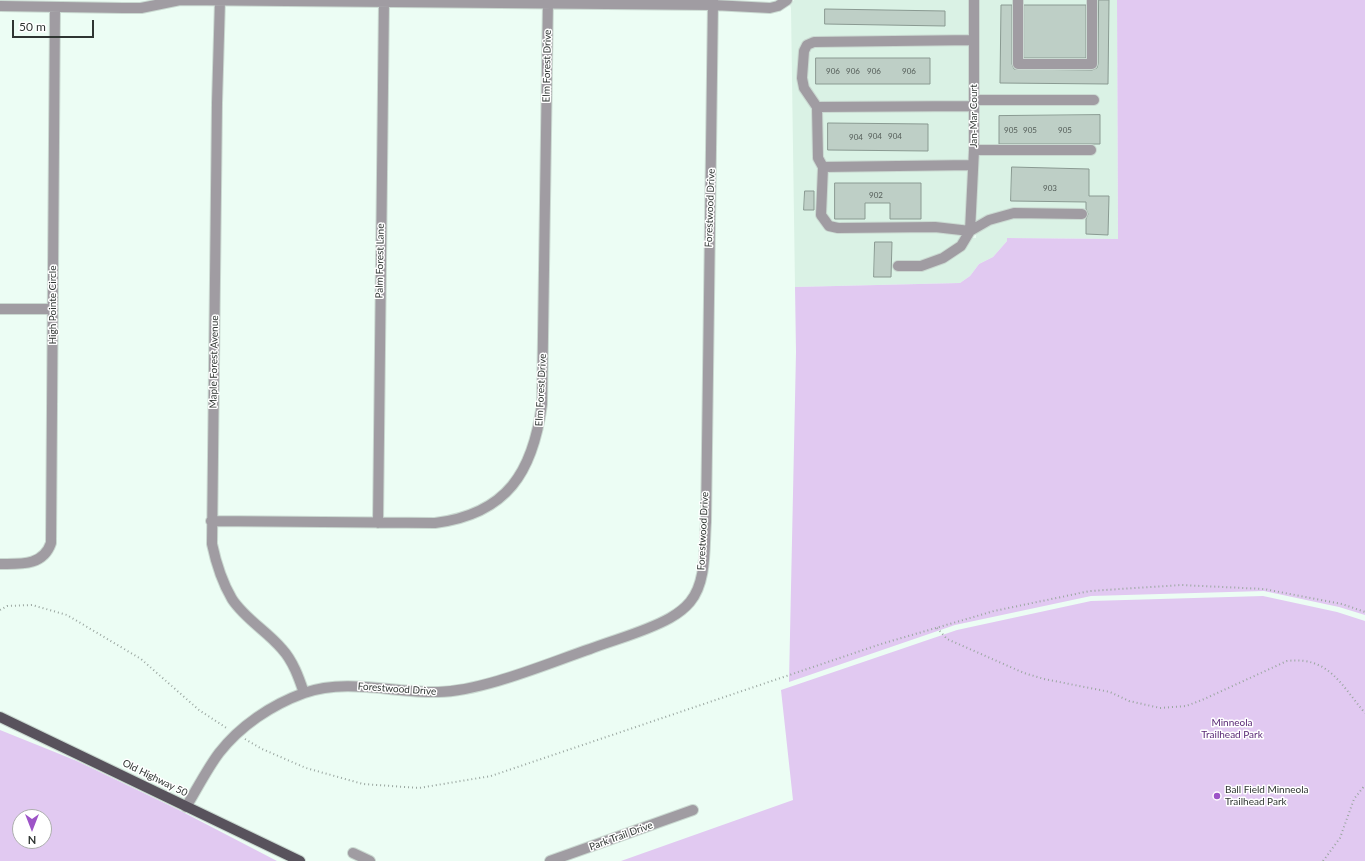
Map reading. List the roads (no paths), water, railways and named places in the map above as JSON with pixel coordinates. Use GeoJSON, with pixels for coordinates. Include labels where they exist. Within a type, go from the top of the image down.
{"type":"FeatureCollection","features":[{"type":"Feature","properties":{"kind":"main road","name":"Old Highway 50"},"geometry":{"type":"LineString","coordinates":[[0,717],[300,861]]}},
{"type":"Feature","properties":{"kind":"street"},"geometry":{"type":"LineString","coordinates":[[0,6],[141,8],[180,0],[384,0],[713,3],[770,8],[778,6],[787,0]]}},
{"type":"Feature","properties":{"kind":"street","name":"Maple Forest Avenue"},"geometry":{"type":"LineString","coordinates":[[220,0],[211,521],[212,544],[215,558],[230,595],[246,616],[283,650],[290,660],[304,693]]}},
{"type":"Feature","properties":{"kind":"street","name":"Palm Forest Lane"},"geometry":{"type":"LineString","coordinates":[[378,522],[384,0]]}},
{"type":"Feature","properties":{"kind":"street","name":"Jan-Mar Court"},"geometry":{"type":"LineString","coordinates":[[970,231],[974,150],[974,0]]}},
{"type":"Feature","properties":{"kind":"street"},"geometry":{"type":"LineString","coordinates":[[1018,0],[1018,64],[1092,64],[1092,0]]}},
{"type":"Feature","properties":{"kind":"street","name":"Elm Forest Drive"},"geometry":{"type":"LineString","coordinates":[[211,521],[435,523],[451,521],[469,516],[485,508],[501,497],[518,478],[532,453],[538,433],[542,404],[548,2]]}},
{"type":"Feature","properties":{"kind":"street","name":"Forestwood Drive"},"geometry":{"type":"LineString","coordinates":[[186,807],[218,754],[236,734],[262,714],[304,693],[322,688],[340,686],[368,686],[410,692],[459,690],[524,672],[647,629],[669,619],[691,601],[700,578],[706,522],[713,3]]}},
{"type":"Feature","properties":{"kind":"street","name":"High Pointe Circle"},"geometry":{"type":"LineString","coordinates":[[0,564],[28,563],[39,560],[44,557],[51,544],[55,7]]}},
{"type":"Feature","properties":{"kind":"street"},"geometry":{"type":"LineString","coordinates":[[970,231],[935,227],[838,228],[829,226],[821,215],[823,167],[818,158],[817,107],[804,88],[802,78],[804,51],[807,45],[814,42],[974,40]]}},
{"type":"Feature","properties":{"kind":"street"},"geometry":{"type":"LineString","coordinates":[[817,107],[1094,100]]}},
{"type":"Feature","properties":{"kind":"street"},"geometry":{"type":"LineString","coordinates":[[974,150],[1091,150]]}},
{"type":"Feature","properties":{"kind":"street"},"geometry":{"type":"LineString","coordinates":[[823,167],[973,165]]}},
{"type":"Feature","properties":{"kind":"street"},"geometry":{"type":"LineString","coordinates":[[898,266],[920,266],[943,258],[961,246],[970,231],[990,220],[1014,213],[1082,214]]}},
{"type":"Feature","properties":{"kind":"street"},"geometry":{"type":"LineString","coordinates":[[0,308],[53,309]]}},
{"type":"Feature","properties":{"kind":"street","name":"Park Trail Drive"},"geometry":{"type":"LineString","coordinates":[[550,861],[693,810]]}},
{"type":"Feature","properties":{"kind":"street"},"geometry":{"type":"LineString","coordinates":[[353,853],[370,861]]}},
{"type":"Feature","properties":{"kind":"place","name":"Ball Field Minneola Trailhead Park"},"geometry":{"type":"Point","coordinates":[1217,796]}},
{"type":"Feature","properties":{"kind":"park label","name":"Minneola Trailhead Park"},"geometry":{"type":"Point","coordinates":[1232,728]}}]}
